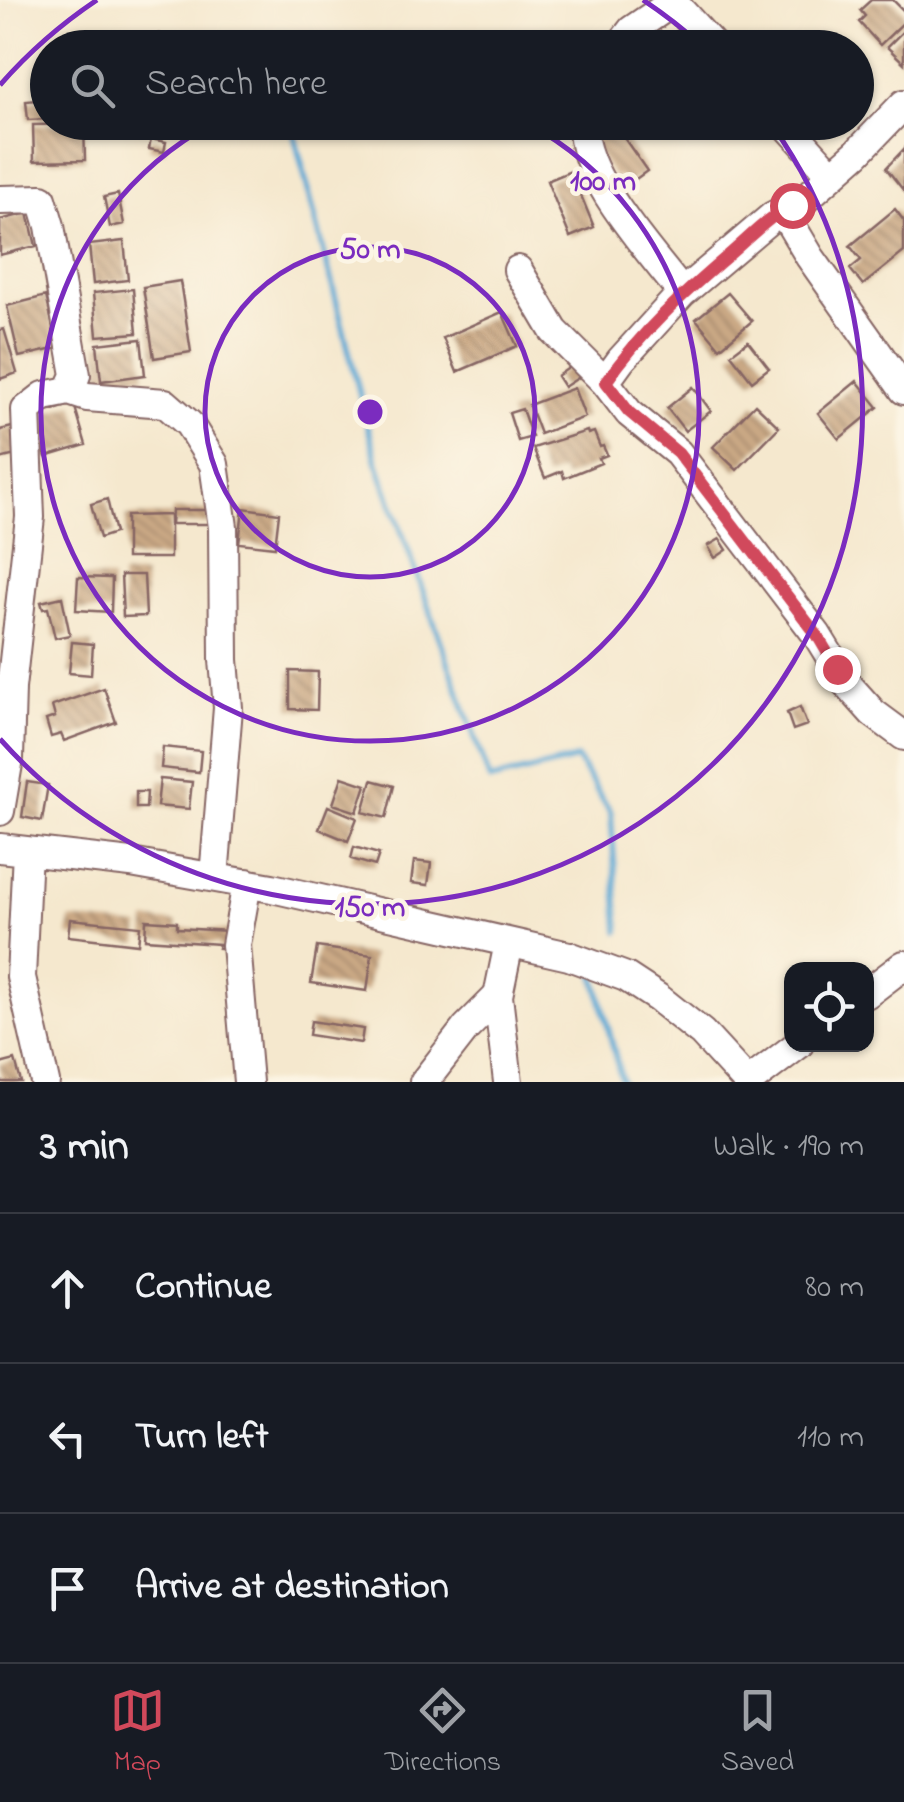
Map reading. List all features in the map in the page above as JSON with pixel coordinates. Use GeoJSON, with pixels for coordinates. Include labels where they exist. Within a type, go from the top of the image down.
{"type":"FeatureCollection","features":[{"type":"Feature","properties":{"kind":"street"},"geometry":{"type":"LineString","coordinates":[[632,30],[672,1],[699,30]]}},
{"type":"Feature","properties":{"kind":"street"},"geometry":{"type":"LineString","coordinates":[[874,134],[904,104]]}},
{"type":"Feature","properties":{"kind":"street"},"geometry":{"type":"LineString","coordinates":[[583,140],[596,178],[682,293]]}},
{"type":"Feature","properties":{"kind":"street"},"geometry":{"type":"LineString","coordinates":[[800,140],[832,175]]}},
{"type":"Feature","properties":{"kind":"street"},"geometry":{"type":"LineString","coordinates":[[606,382],[682,293],[782,210],[806,198],[867,140]]}},
{"type":"Feature","properties":{"kind":"street"},"geometry":{"type":"LineString","coordinates":[[0,200],[42,199],[70,329],[76,374],[69,391]]}},
{"type":"Feature","properties":{"kind":"street"},"geometry":{"type":"LineString","coordinates":[[782,210],[810,257],[904,390]]}},
{"type":"Feature","properties":{"kind":"street"},"geometry":{"type":"LineString","coordinates":[[518,270],[554,332],[606,382],[629,412],[678,453],[817,635],[847,684],[874,713],[904,736]]}},
{"type":"Feature","properties":{"kind":"street"},"geometry":{"type":"LineString","coordinates":[[0,811],[9,758],[10,688],[30,518],[26,410],[44,396],[69,391],[87,397],[164,404],[189,424],[214,464],[224,527],[228,708],[214,878]]}},
{"type":"Feature","properties":{"kind":"street"},"geometry":{"type":"LineString","coordinates":[[45,1082],[21,977],[14,850],[131,863],[247,883],[569,956],[626,976],[702,1032],[748,1082],[788,1052]]}},
{"type":"Feature","properties":{"kind":"street"},"geometry":{"type":"LineString","coordinates":[[247,883],[236,945],[248,1082]]}},
{"type":"Feature","properties":{"kind":"street"},"geometry":{"type":"LineString","coordinates":[[508,1082],[498,996],[509,943]]}},
{"type":"Feature","properties":{"kind":"street"},"geometry":{"type":"LineString","coordinates":[[874,988],[904,965]]}},
{"type":"Feature","properties":{"kind":"street"},"geometry":{"type":"LineString","coordinates":[[424,1082],[466,1028],[498,996]]}},
{"type":"Feature","properties":{"kind":"building"},"geometry":{"type":"Polygon","coordinates":[[[871,0],[893,0],[904,11],[904,22],[880,45],[874,38],[874,30],[866,30],[859,22],[865,16],[860,10],[871,0]]]}},
{"type":"Feature","properties":{"kind":"building"},"geometry":{"type":"Polygon","coordinates":[[[904,30],[904,63],[887,47],[904,30]]]}},
{"type":"Feature","properties":{"kind":"building"},"geometry":{"type":"Polygon","coordinates":[[[33,140],[84,140],[85,160],[34,161],[33,140]]]}},
{"type":"Feature","properties":{"kind":"building"},"geometry":{"type":"Polygon","coordinates":[[[151,140],[166,142],[164,152],[149,149],[151,140]]]}},
{"type":"Feature","properties":{"kind":"building"},"geometry":{"type":"Polygon","coordinates":[[[592,140],[625,140],[647,171],[626,186],[618,175],[615,178],[592,140]]]}},
{"type":"Feature","properties":{"kind":"building"},"geometry":{"type":"Polygon","coordinates":[[[904,149],[904,191],[886,168],[904,149]]]}},
{"type":"Feature","properties":{"kind":"building"},"geometry":{"type":"Polygon","coordinates":[[[571,171],[594,227],[570,237],[547,181],[571,171]]]}},
{"type":"Feature","properties":{"kind":"building"},"geometry":{"type":"Polygon","coordinates":[[[118,194],[124,224],[110,227],[104,197],[118,194]]]}},
{"type":"Feature","properties":{"kind":"building"},"geometry":{"type":"Polygon","coordinates":[[[895,209],[904,221],[904,252],[863,285],[850,269],[861,260],[850,246],[895,209]]]}},
{"type":"Feature","properties":{"kind":"building"},"geometry":{"type":"Polygon","coordinates":[[[28,213],[36,246],[0,255],[0,220],[28,213]]]}},
{"type":"Feature","properties":{"kind":"building"},"geometry":{"type":"Polygon","coordinates":[[[124,241],[128,280],[93,284],[89,245],[124,241]]]}},
{"type":"Feature","properties":{"kind":"building"},"geometry":{"type":"Polygon","coordinates":[[[180,281],[191,352],[154,358],[143,287],[180,281]]]}},
{"type":"Feature","properties":{"kind":"building"},"geometry":{"type":"Polygon","coordinates":[[[133,289],[137,333],[97,336],[93,293],[133,289]]]}},
{"type":"Feature","properties":{"kind":"building"},"geometry":{"type":"Polygon","coordinates":[[[728,293],[752,321],[720,348],[696,319],[728,293]]]}},
{"type":"Feature","properties":{"kind":"building"},"geometry":{"type":"Polygon","coordinates":[[[46,296],[58,348],[19,357],[7,306],[46,296]]]}},
{"type":"Feature","properties":{"kind":"building"},"geometry":{"type":"Polygon","coordinates":[[[502,312],[517,346],[457,372],[443,338],[502,312]]]}},
{"type":"Feature","properties":{"kind":"building"},"geometry":{"type":"Polygon","coordinates":[[[4,329],[17,373],[0,379],[0,330],[4,329]]]}},
{"type":"Feature","properties":{"kind":"building"},"geometry":{"type":"Polygon","coordinates":[[[141,339],[145,375],[101,381],[97,344],[141,339]]]}},
{"type":"Feature","properties":{"kind":"building"},"geometry":{"type":"Polygon","coordinates":[[[748,341],[769,368],[752,381],[731,354],[748,341]]]}},
{"type":"Feature","properties":{"kind":"building"},"geometry":{"type":"Polygon","coordinates":[[[573,365],[581,376],[564,387],[557,376],[573,365]]]}},
{"type":"Feature","properties":{"kind":"building"},"geometry":{"type":"Polygon","coordinates":[[[857,381],[878,407],[839,439],[818,413],[857,381]]]}},
{"type":"Feature","properties":{"kind":"building"},"geometry":{"type":"Polygon","coordinates":[[[693,387],[711,411],[685,431],[667,408],[693,387]]]}},
{"type":"Feature","properties":{"kind":"building"},"geometry":{"type":"Polygon","coordinates":[[[574,388],[585,417],[540,434],[529,405],[574,388]]]}},
{"type":"Feature","properties":{"kind":"building"},"geometry":{"type":"Polygon","coordinates":[[[74,404],[86,445],[46,457],[34,416],[74,404]]]}},
{"type":"Feature","properties":{"kind":"building"},"geometry":{"type":"Polygon","coordinates":[[[755,404],[779,427],[737,470],[713,447],[755,404]]]}},
{"type":"Feature","properties":{"kind":"building"},"geometry":{"type":"Polygon","coordinates":[[[522,409],[532,437],[518,441],[509,413],[522,409]]]}},
{"type":"Feature","properties":{"kind":"building"},"geometry":{"type":"Polygon","coordinates":[[[16,426],[23,453],[0,459],[0,430],[16,426]]]}},
{"type":"Feature","properties":{"kind":"building"},"geometry":{"type":"Polygon","coordinates":[[[594,432],[607,455],[599,458],[601,463],[564,478],[562,471],[545,478],[533,448],[594,432]]]}},
{"type":"Feature","properties":{"kind":"building"},"geometry":{"type":"Polygon","coordinates":[[[107,499],[115,533],[100,538],[91,504],[107,499]]]}},
{"type":"Feature","properties":{"kind":"building"},"geometry":{"type":"Polygon","coordinates":[[[243,508],[279,513],[275,547],[239,543],[243,508]]]}},
{"type":"Feature","properties":{"kind":"building"},"geometry":{"type":"Polygon","coordinates":[[[172,510],[209,510],[209,524],[171,524],[172,510]]]}},
{"type":"Feature","properties":{"kind":"building"},"geometry":{"type":"Polygon","coordinates":[[[170,515],[170,558],[126,558],[126,516],[170,515]]]}},
{"type":"Feature","properties":{"kind":"building"},"geometry":{"type":"Polygon","coordinates":[[[720,539],[727,550],[715,558],[708,546],[720,539]]]}},
{"type":"Feature","properties":{"kind":"building"},"geometry":{"type":"Polygon","coordinates":[[[121,575],[144,575],[146,616],[123,617],[121,575]]]}},
{"type":"Feature","properties":{"kind":"building"},"geometry":{"type":"Polygon","coordinates":[[[78,577],[112,578],[111,612],[76,610],[78,577]]]}},
{"type":"Feature","properties":{"kind":"building"},"geometry":{"type":"Polygon","coordinates":[[[62,597],[70,635],[55,638],[48,608],[43,609],[41,602],[62,597]]]}},
{"type":"Feature","properties":{"kind":"building"},"geometry":{"type":"Polygon","coordinates":[[[72,642],[93,644],[91,675],[69,673],[72,642]]]}},
{"type":"Feature","properties":{"kind":"building"},"geometry":{"type":"Polygon","coordinates":[[[290,671],[318,672],[317,710],[290,709],[290,671]]]}},
{"type":"Feature","properties":{"kind":"building"},"geometry":{"type":"Polygon","coordinates":[[[104,688],[116,722],[64,741],[61,734],[51,737],[46,720],[55,717],[52,706],[104,688]]]}},
{"type":"Feature","properties":{"kind":"building"},"geometry":{"type":"Polygon","coordinates":[[[800,707],[807,725],[793,730],[787,713],[800,707]]]}},
{"type":"Feature","properties":{"kind":"building"},"geometry":{"type":"Polygon","coordinates":[[[163,747],[201,751],[199,772],[161,768],[163,747]]]}},
{"type":"Feature","properties":{"kind":"building"},"geometry":{"type":"Polygon","coordinates":[[[342,777],[366,785],[357,812],[333,804],[342,777]]]}},
{"type":"Feature","properties":{"kind":"building"},"geometry":{"type":"Polygon","coordinates":[[[160,779],[192,782],[189,809],[157,806],[160,779]]]}},
{"type":"Feature","properties":{"kind":"building"},"geometry":{"type":"Polygon","coordinates":[[[372,780],[394,786],[386,818],[363,812],[372,780]]]}},
{"type":"Feature","properties":{"kind":"building"},"geometry":{"type":"Polygon","coordinates":[[[27,782],[48,785],[42,821],[22,817],[27,782]]]}},
{"type":"Feature","properties":{"kind":"building"},"geometry":{"type":"Polygon","coordinates":[[[136,792],[147,792],[146,808],[136,808],[136,792]]]}},
{"type":"Feature","properties":{"kind":"building"},"geometry":{"type":"Polygon","coordinates":[[[328,806],[357,818],[348,841],[319,829],[328,806]]]}},
{"type":"Feature","properties":{"kind":"building"},"geometry":{"type":"Polygon","coordinates":[[[354,847],[379,854],[375,866],[351,859],[354,847]]]}},
{"type":"Feature","properties":{"kind":"building"},"geometry":{"type":"Polygon","coordinates":[[[414,861],[431,863],[428,885],[411,883],[414,861]]]}},
{"type":"Feature","properties":{"kind":"building"},"geometry":{"type":"Polygon","coordinates":[[[70,919],[140,926],[138,944],[68,936],[70,919]]]}},
{"type":"Feature","properties":{"kind":"building"},"geometry":{"type":"Polygon","coordinates":[[[146,920],[177,922],[177,928],[229,931],[228,949],[218,948],[219,944],[145,939],[146,920]]]}},
{"type":"Feature","properties":{"kind":"building"},"geometry":{"type":"Polygon","coordinates":[[[317,947],[372,955],[367,991],[311,983],[317,947]]]}},
{"type":"Feature","properties":{"kind":"building"},"geometry":{"type":"Polygon","coordinates":[[[311,1021],[363,1029],[361,1043],[309,1035],[311,1021]]]}},
{"type":"Feature","properties":{"kind":"building"},"geometry":{"type":"Polygon","coordinates":[[[15,1060],[21,1082],[1,1082],[0,1064],[15,1060]]]}},
{"type":"Feature","properties":{"kind":"waterway"},"geometry":{"type":"LineString","coordinates":[[296,140],[377,462],[490,780],[577,759],[611,813],[619,931]]}},
{"type":"Feature","properties":{"kind":"waterway"},"geometry":{"type":"LineString","coordinates":[[595,976],[622,1082]]}},
{"type":"Feature","properties":{"kind":"route"},"geometry":{"type":"LineString","coordinates":[[792,205],[773,216],[682,293],[606,382],[629,412],[678,453],[817,635],[837,669]]}}]}
